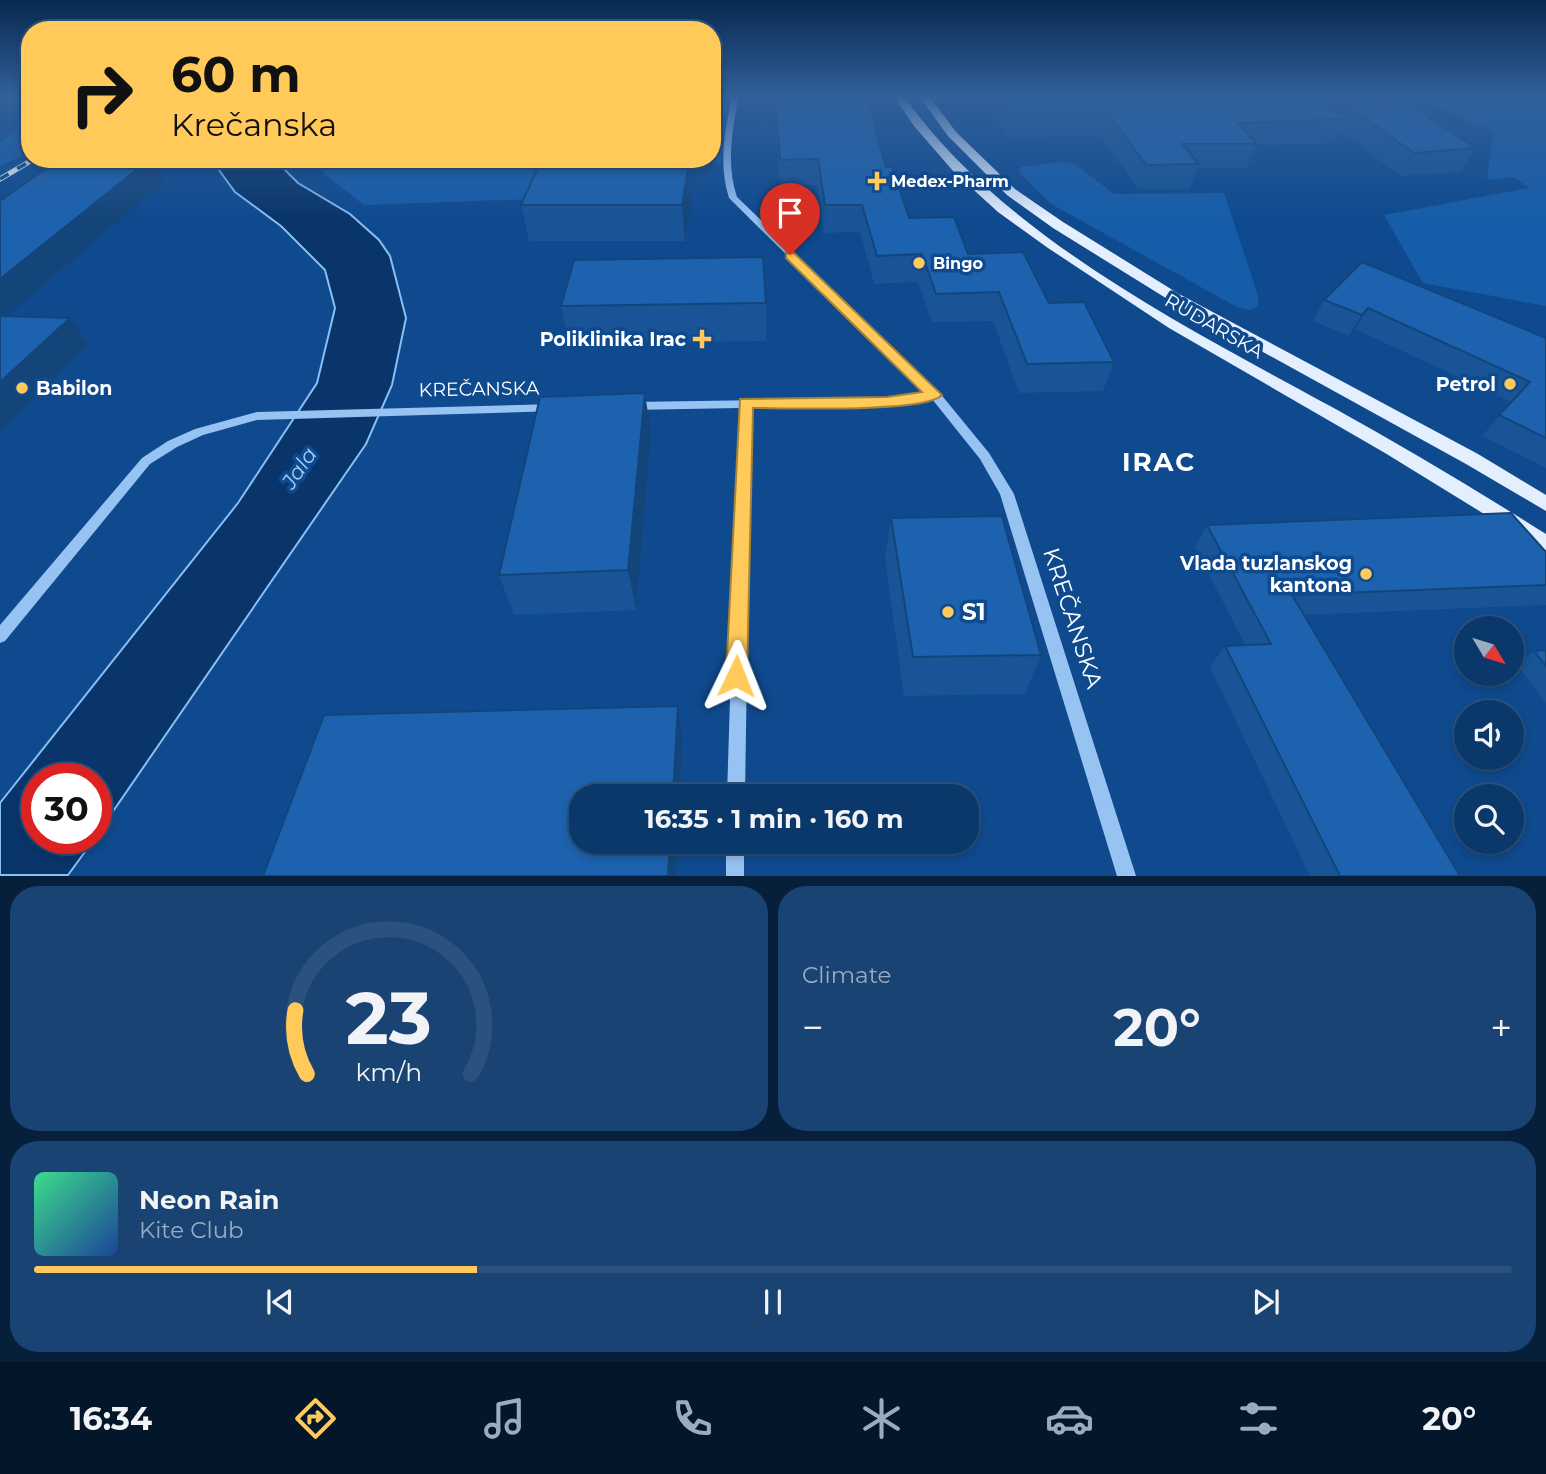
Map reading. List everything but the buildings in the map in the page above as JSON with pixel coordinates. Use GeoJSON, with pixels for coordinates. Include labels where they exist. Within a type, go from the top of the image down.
{"type":"FeatureCollection","features":[{"type":"Feature","properties":{"kind":"main road","name":"RUDARSKA"},"geometry":{"type":"LineString","coordinates":[[925,137],[953,168],[1037,235],[1143,307],[1443,477],[1546,544]]}},
{"type":"Feature","properties":{"kind":"main road","name":"RUDARSKA"},"geometry":{"type":"LineString","coordinates":[[955,137],[1012,192],[1058,225],[1174,297],[1472,459],[1546,504]]}},
{"type":"Feature","properties":{"kind":"street","name":"KREČANSKA"},"geometry":{"type":"LineString","coordinates":[[729,137],[727,183],[733,198],[934,395],[985,456],[1007,494],[1127,876]]}},
{"type":"Feature","properties":{"kind":"street"},"geometry":{"type":"LineString","coordinates":[[621,406],[887,402],[934,395]]}},
{"type":"Feature","properties":{"kind":"street"},"geometry":{"type":"LineString","coordinates":[[736,784],[745,403]]}},
{"type":"Feature","properties":{"kind":"street","name":"KREČANSKA"},"geometry":{"type":"LineString","coordinates":[[257,416],[566,408]]}},
{"type":"Feature","properties":{"kind":"street"},"geometry":{"type":"LineString","coordinates":[[0,636],[146,461],[185,437],[209,427],[257,416]]}},
{"type":"Feature","properties":{"kind":"street"},"geometry":{"type":"LineString","coordinates":[[735,854],[735,876]]}},
{"type":"Feature","properties":{"kind":"shaded area"},"geometry":{"type":"Polygon","coordinates":[[[8,137],[21,137],[21,156],[0,166],[0,142],[8,137]]]}},
{"type":"Feature","properties":{"kind":"shaded area"},"geometry":{"type":"Polygon","coordinates":[[[1492,137],[1546,137],[1546,306],[1423,283],[1384,215],[1529,188],[1514,177],[1487,180],[1492,137]]]}},
{"type":"Feature","properties":{"kind":"shaded area"},"geometry":{"type":"Polygon","coordinates":[[[1061,162],[1075,164],[1114,194],[1224,193],[1258,296],[1258,306],[1249,310],[1237,307],[1051,204],[1020,173],[1020,167],[1061,162]]]}},
{"type":"Feature","properties":{"kind":"shaded area"},"geometry":{"type":"Polygon","coordinates":[[[317,168],[602,168],[591,197],[364,205],[317,168]]]}},
{"type":"Feature","properties":{"kind":"water","name":"Jala"},"geometry":{"type":"Polygon","coordinates":[[[218,168],[283,168],[298,183],[350,214],[379,240],[390,256],[406,318],[392,385],[366,444],[112,813],[112,763],[32,763],[238,503],[317,383],[335,308],[325,270],[281,226],[235,192],[218,168]]]}},
{"type":"Feature","properties":{"kind":"water"},"geometry":{"type":"Polygon","coordinates":[[[21,777],[21,854],[83,854],[68,875],[0,875],[0,803],[21,777]]]}},
{"type":"Feature","properties":{"kind":"railway"},"geometry":{"type":"LineString","coordinates":[[0,179],[21,167]]}},
{"type":"Feature","properties":{"kind":"place","name":"Medex-Pharm"},"geometry":{"type":"Point","coordinates":[877,181]}},
{"type":"Feature","properties":{"kind":"place","name":"Bingo"},"geometry":{"type":"Point","coordinates":[919,263]}},
{"type":"Feature","properties":{"kind":"place","name":"Poliklinika Irac"},"geometry":{"type":"Point","coordinates":[702,339]}},
{"type":"Feature","properties":{"kind":"place","name":"Petrol"},"geometry":{"type":"Point","coordinates":[1510,384]}},
{"type":"Feature","properties":{"kind":"place","name":"Babilon"},"geometry":{"type":"Point","coordinates":[22,388]}},
{"type":"Feature","properties":{"kind":"place","name":"Vlada tuzlanskog kantona"},"geometry":{"type":"Point","coordinates":[1366,574]}},
{"type":"Feature","properties":{"kind":"place","name":"S1"},"geometry":{"type":"Point","coordinates":[948,612]}},
{"type":"Feature","properties":{"kind":"district","name":"IRAC"},"geometry":{"type":"Point","coordinates":[1159,462]}},
{"type":"Feature","properties":{"kind":"route"},"geometry":{"type":"LineString","coordinates":[[736,676],[745,403],[887,402],[934,395],[790,255]]}}]}
